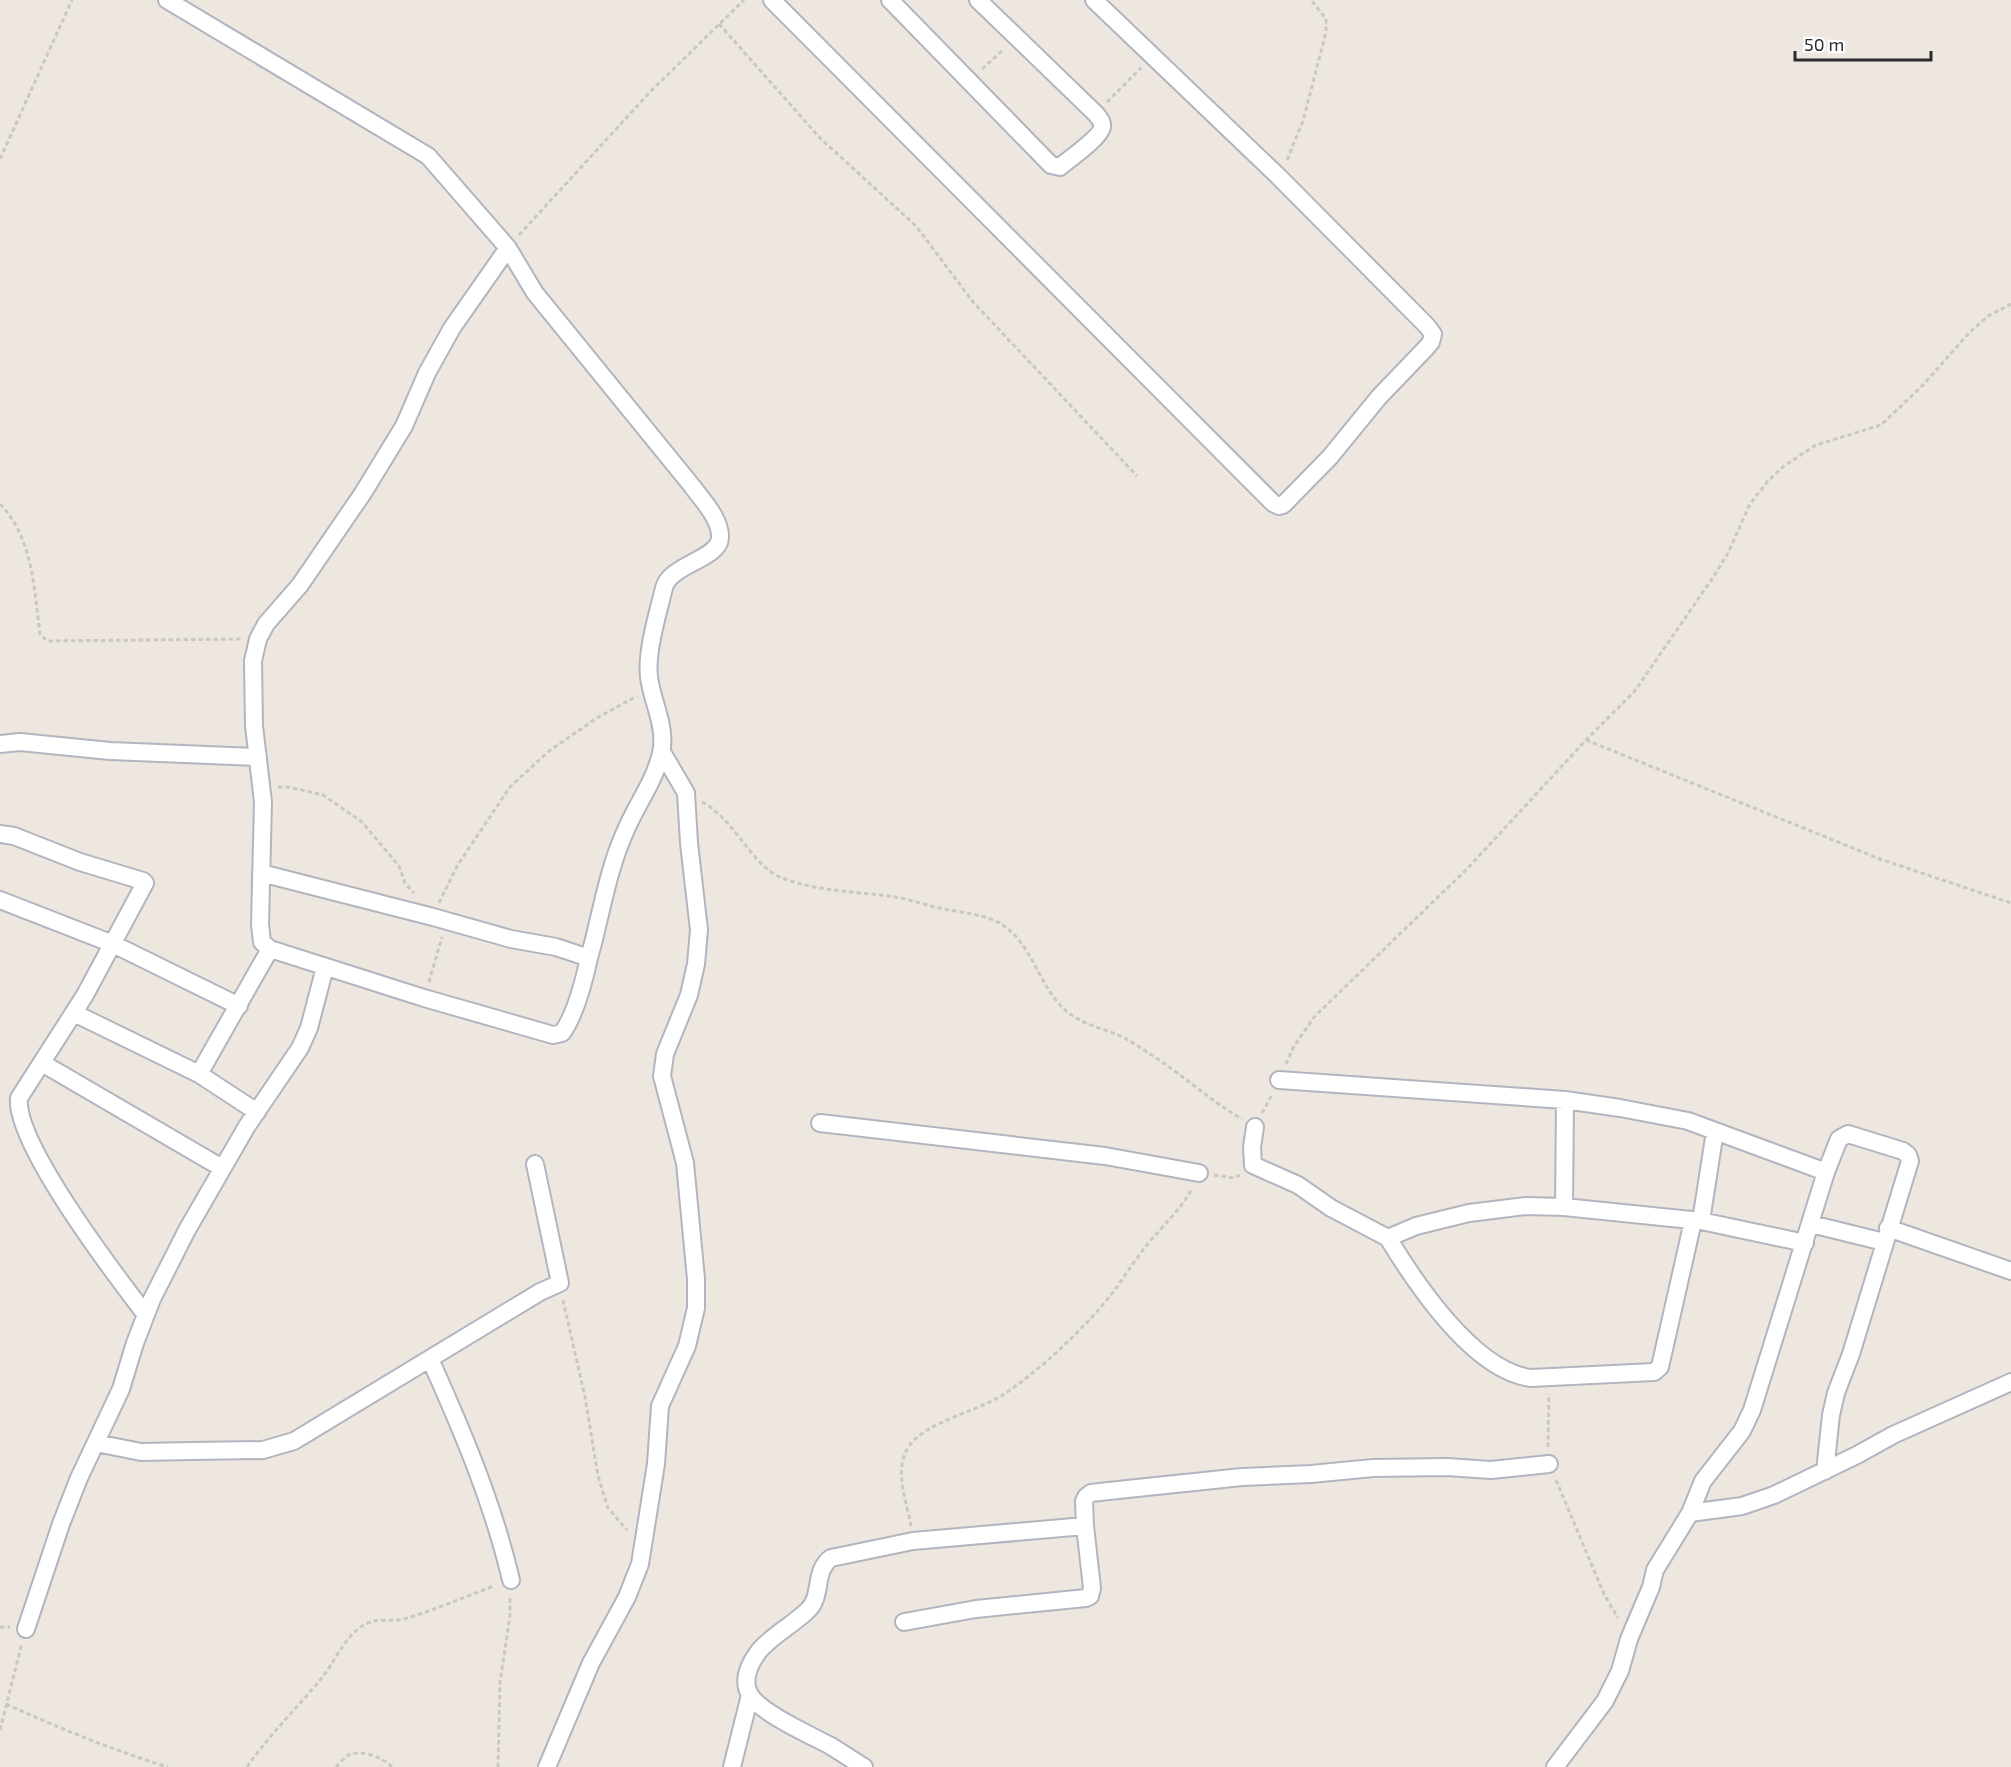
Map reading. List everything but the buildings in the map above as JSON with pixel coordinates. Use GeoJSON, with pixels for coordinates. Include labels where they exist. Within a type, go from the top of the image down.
{"type":"FeatureCollection","features":[{"type":"Feature","properties":{"kind":"street"},"geometry":{"type":"LineString","coordinates":[[167,0],[428,156],[508,248],[535,293],[692,486],[717,525],[720,538],[717,545],[674,574],[665,583],[651,651],[649,676],[663,737],[662,752],[654,775],[625,831],[611,869],[583,984],[568,1023],[559,1035],[424,998],[270,949],[262,942],[260,924],[263,802],[254,726],[254,661],[258,639],[266,624],[300,585],[363,493],[404,426],[427,373],[452,328],[508,248]]}},
{"type":"Feature","properties":{"kind":"street"},"geometry":{"type":"LineString","coordinates":[[772,0],[1273,503],[1281,506],[1330,457],[1379,398],[1426,348],[1433,334],[1278,176],[1094,0]]}},
{"type":"Feature","properties":{"kind":"street"},"geometry":{"type":"LineString","coordinates":[[890,0],[1053,167],[1060,167],[1098,135],[1102,123],[1096,114],[978,0]]}},
{"type":"Feature","properties":{"kind":"street"},"geometry":{"type":"LineString","coordinates":[[0,744],[20,742],[110,751],[258,758]]}},
{"type":"Feature","properties":{"kind":"street"},"geometry":{"type":"LineString","coordinates":[[547,1767],[591,1663],[627,1597],[640,1564],[656,1457],[660,1406],[683,1357],[696,1308],[696,1279],[685,1163],[662,1076],[665,1054],[689,995],[696,964],[699,930],[686,793],[662,752]]}},
{"type":"Feature","properties":{"kind":"street"},"geometry":{"type":"LineString","coordinates":[[0,834],[14,836],[80,862],[143,881],[144,885],[113,944],[74,1013],[19,1098],[18,1106],[47,1174],[107,1264],[146,1315]]}},
{"type":"Feature","properties":{"kind":"street"},"geometry":{"type":"LineString","coordinates":[[261,873],[511,939],[556,947],[589,958]]}},
{"type":"Feature","properties":{"kind":"street"},"geometry":{"type":"LineString","coordinates":[[0,900],[113,944],[239,1006]]}},
{"type":"Feature","properties":{"kind":"street"},"geometry":{"type":"LineString","coordinates":[[199,1074],[270,949]]}},
{"type":"Feature","properties":{"kind":"street"},"geometry":{"type":"LineString","coordinates":[[26,1629],[79,1478],[121,1389],[146,1315],[187,1230],[222,1168],[300,1048],[309,1028],[325,967]]}},
{"type":"Feature","properties":{"kind":"street"},"geometry":{"type":"LineString","coordinates":[[74,1013],[199,1074],[257,1112]]}},
{"type":"Feature","properties":{"kind":"street"},"geometry":{"type":"LineString","coordinates":[[42,1063],[222,1168]]}},
{"type":"Feature","properties":{"kind":"street"},"geometry":{"type":"LineString","coordinates":[[1279,1080],[1565,1100],[1664,1116],[1688,1121],[1826,1172]]}},
{"type":"Feature","properties":{"kind":"street"},"geometry":{"type":"LineString","coordinates":[[1564,1207],[1565,1100]]}},
{"type":"Feature","properties":{"kind":"street"},"geometry":{"type":"LineString","coordinates":[[820,1123],[1105,1156],[1199,1173]]}},
{"type":"Feature","properties":{"kind":"street"},"geometry":{"type":"LineString","coordinates":[[1255,1127],[1252,1147],[1254,1165],[1298,1185],[1331,1208],[1388,1238],[1424,1294],[1451,1325],[1502,1369],[1520,1377],[1658,1370],[1697,1221],[1715,1131]]}},
{"type":"Feature","properties":{"kind":"street"},"geometry":{"type":"LineString","coordinates":[[1555,1767],[1605,1701],[1620,1671],[1629,1639],[1651,1587],[1655,1570],[1690,1513],[1703,1482],[1742,1431],[1752,1410],[1826,1172],[1839,1139],[1848,1134],[1903,1151],[1908,1155],[1910,1161],[1831,1414],[1825,1471]]}},
{"type":"Feature","properties":{"kind":"street"},"geometry":{"type":"LineString","coordinates":[[96,1443],[141,1452],[263,1450],[294,1441],[560,1283],[535,1164]]}},
{"type":"Feature","properties":{"kind":"street"},"geometry":{"type":"LineString","coordinates":[[1388,1238],[1416,1226],[1469,1214],[1526,1206],[1564,1207],[1697,1221],[1805,1243]]}},
{"type":"Feature","properties":{"kind":"street"},"geometry":{"type":"LineString","coordinates":[[1811,1224],[1886,1235],[2011,1271]]}},
{"type":"Feature","properties":{"kind":"street"},"geometry":{"type":"LineString","coordinates":[[430,1359],[477,1470],[501,1535],[511,1580]]}},
{"type":"Feature","properties":{"kind":"street"},"geometry":{"type":"LineString","coordinates":[[1690,1513],[1742,1506],[1774,1495],[1893,1435],[2011,1382]]}},
{"type":"Feature","properties":{"kind":"street"},"geometry":{"type":"LineString","coordinates":[[904,1622],[976,1609],[1090,1596],[1092,1588],[1084,1501],[1091,1493],[1242,1477],[1373,1468],[1447,1467],[1491,1470],[1549,1464]]}},
{"type":"Feature","properties":{"kind":"street"},"geometry":{"type":"LineString","coordinates":[[864,1767],[831,1746],[786,1723],[763,1707],[750,1695],[746,1683],[749,1667],[760,1650],[814,1604],[820,1570],[824,1562],[831,1558],[913,1541],[1085,1526]]}},
{"type":"Feature","properties":{"kind":"street"},"geometry":{"type":"LineString","coordinates":[[732,1767],[750,1695]]}},
{"type":"Feature","properties":{"kind":"path"},"geometry":{"type":"LineString","coordinates":[[0,159],[72,0]]}},
{"type":"Feature","properties":{"kind":"path"},"geometry":{"type":"LineString","coordinates":[[508,248],[650,92],[744,0]]}},
{"type":"Feature","properties":{"kind":"path"},"geometry":{"type":"LineString","coordinates":[[1278,176],[1292,150],[1303,121],[1325,44],[1326,19],[1311,0]]}},
{"type":"Feature","properties":{"kind":"path"},"geometry":{"type":"LineString","coordinates":[[719,24],[820,138],[916,226],[973,302],[1137,476]]}},
{"type":"Feature","properties":{"kind":"path"},"geometry":{"type":"LineString","coordinates":[[970,81],[1016,38]]}},
{"type":"Feature","properties":{"kind":"path"},"geometry":{"type":"LineString","coordinates":[[1096,114],[1152,56]]}},
{"type":"Feature","properties":{"kind":"path"},"geometry":{"type":"LineString","coordinates":[[686,793],[715,810],[759,862],[769,872],[779,877],[811,886],[897,897],[999,923],[1010,930],[1023,946],[1063,1009],[1086,1023],[1123,1037],[1150,1053],[1226,1110],[1255,1127],[1294,1046],[1315,1016],[1467,869],[1586,740],[1634,692],[1714,576],[1728,553],[1738,526],[1750,504],[1768,481],[1784,466],[1816,445],[1881,424],[1923,386],[1970,332],[1988,316],[2011,304]]}},
{"type":"Feature","properties":{"kind":"path"},"geometry":{"type":"LineString","coordinates":[[0,504],[10,514],[23,539],[30,564],[40,634],[47,641],[258,639]]}},
{"type":"Feature","properties":{"kind":"path"},"geometry":{"type":"LineString","coordinates":[[424,998],[440,919],[441,901],[457,866],[510,787],[549,751],[597,718],[652,687]]}},
{"type":"Feature","properties":{"kind":"path"},"geometry":{"type":"LineString","coordinates":[[1586,740],[1880,859],[2011,903]]}},
{"type":"Feature","properties":{"kind":"path"},"geometry":{"type":"LineString","coordinates":[[262,788],[289,787],[323,795],[362,822],[399,866],[405,883],[416,896]]}},
{"type":"Feature","properties":{"kind":"path"},"geometry":{"type":"LineString","coordinates":[[432,899],[441,901]]}},
{"type":"Feature","properties":{"kind":"path"},"geometry":{"type":"LineString","coordinates":[[913,1541],[902,1485],[904,1458],[908,1447],[924,1433],[1002,1395],[1037,1369],[1082,1327],[1114,1291],[1142,1250],[1182,1205],[1199,1173],[1234,1178],[1254,1165]]}},
{"type":"Feature","properties":{"kind":"path"},"geometry":{"type":"LineString","coordinates":[[560,1283],[585,1397],[598,1476],[608,1508],[643,1549]]}},
{"type":"Feature","properties":{"kind":"path"},"geometry":{"type":"LineString","coordinates":[[1550,1377],[1547,1421],[1549,1464],[1604,1594],[1629,1639]]}},
{"type":"Feature","properties":{"kind":"path"},"geometry":{"type":"LineString","coordinates":[[247,1767],[323,1677],[348,1638],[366,1624],[380,1620],[400,1620],[441,1608],[511,1580],[510,1615],[500,1682],[498,1767]]}},
{"type":"Feature","properties":{"kind":"path"},"geometry":{"type":"LineString","coordinates":[[0,1730],[26,1629]]}},
{"type":"Feature","properties":{"kind":"path"},"geometry":{"type":"LineString","coordinates":[[6,1704],[119,1752],[168,1767]]}},
{"type":"Feature","properties":{"kind":"path"},"geometry":{"type":"LineString","coordinates":[[336,1767],[351,1754],[361,1754],[382,1759],[392,1767]]}}]}
